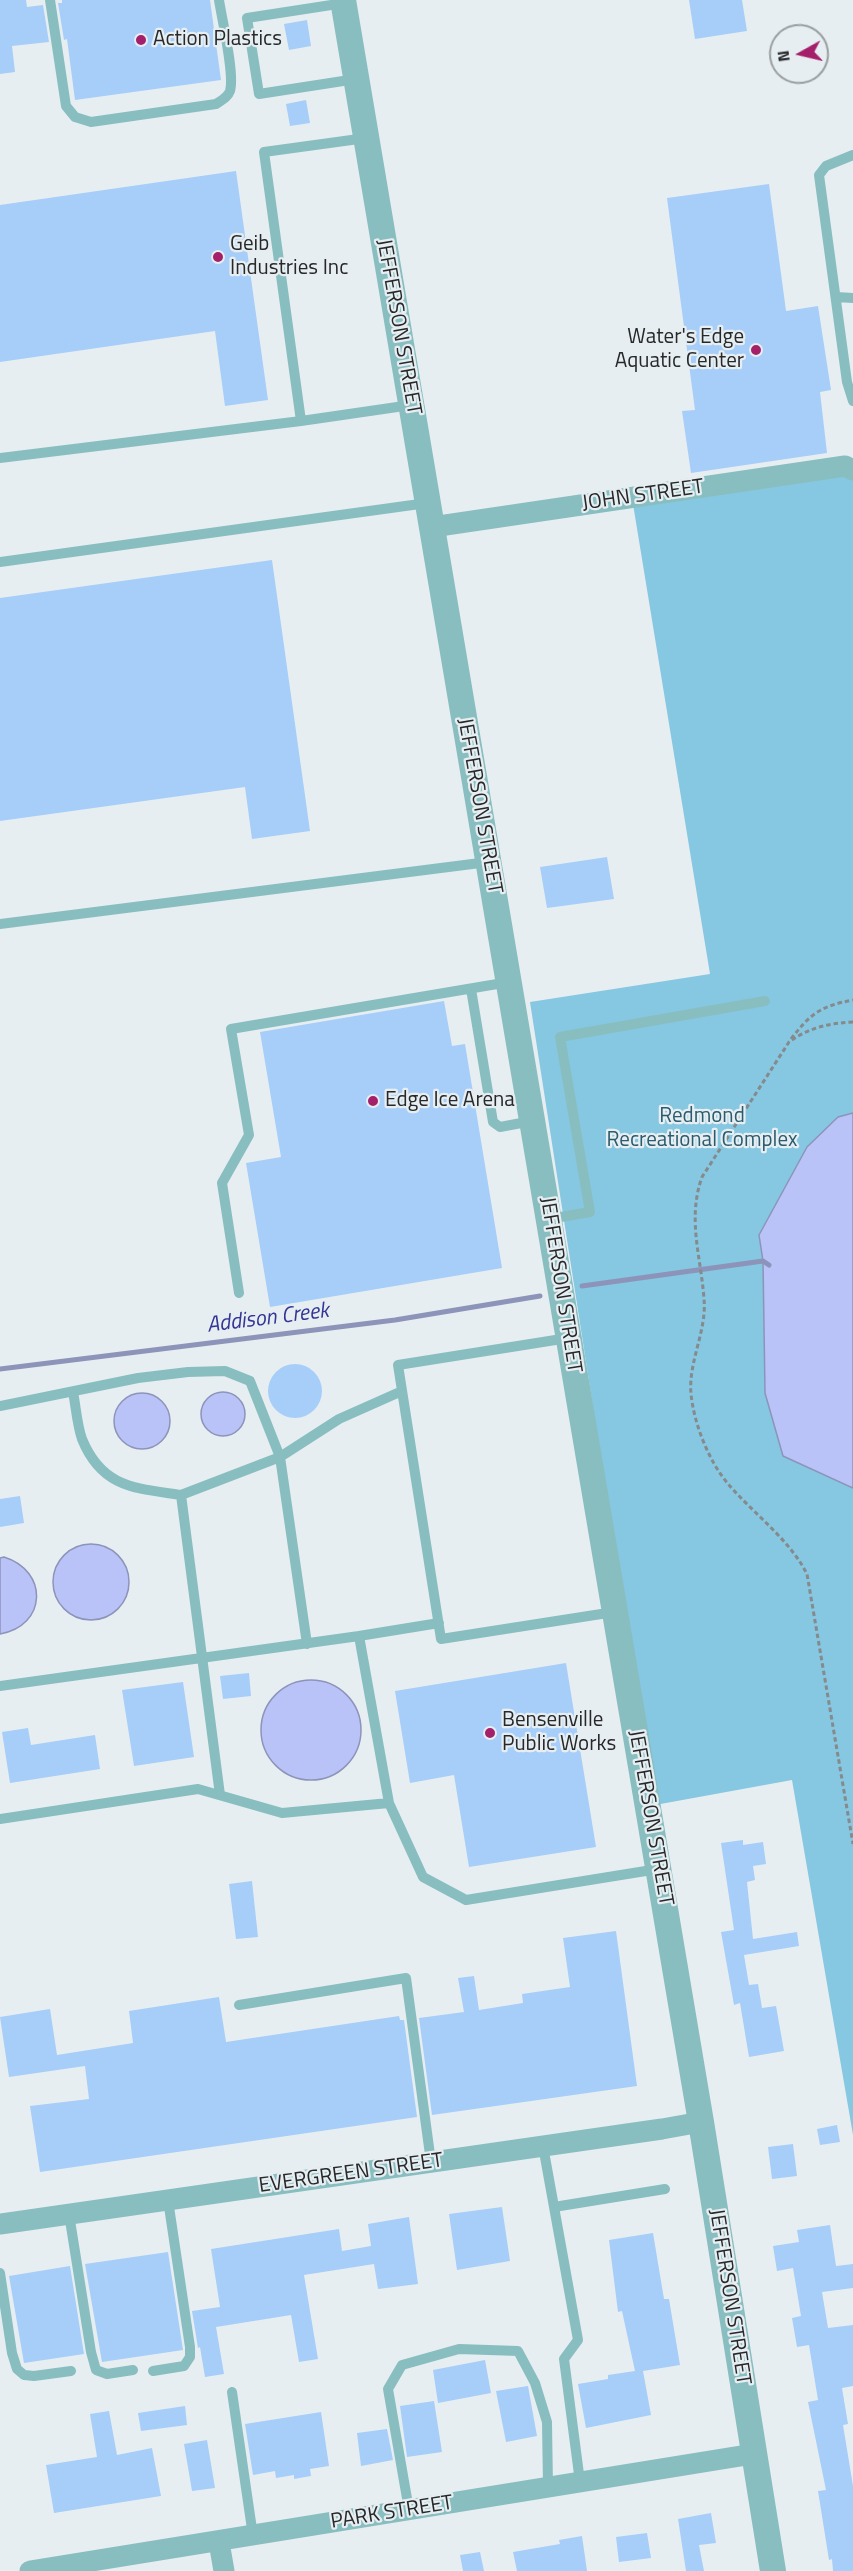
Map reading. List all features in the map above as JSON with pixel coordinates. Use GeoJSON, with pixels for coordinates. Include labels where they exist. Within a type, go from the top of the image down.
{"type":"FeatureCollection","features":[{"type":"Feature","properties":{"kind":"street","name":"JEFFERSON STREET"},"geometry":{"type":"LineString","coordinates":[[344,1],[701,2122],[753,2454],[774,2571]]}},
{"type":"Feature","properties":{"kind":"street","name":"JOHN STREET"},"geometry":{"type":"LineString","coordinates":[[430,515],[852,467]]}},
{"type":"Feature","properties":{"kind":"street","name":"EVERGREEN STREET"},"geometry":{"type":"LineString","coordinates":[[0,2223],[701,2122]]}},
{"type":"Feature","properties":{"kind":"street","name":"PARK STREET"},"geometry":{"type":"LineString","coordinates":[[30,2571],[753,2454]]}},
{"type":"Feature","properties":{"kind":"street"},"geometry":{"type":"LineString","coordinates":[[219,2542],[224,2571]]}},
{"type":"Feature","properties":{"kind":"lane"},"geometry":{"type":"LineString","coordinates":[[50,0],[66,106],[75,117],[91,122],[216,104],[226,98],[230,90],[230,76],[219,0]]}},
{"type":"Feature","properties":{"kind":"lane"},"geometry":{"type":"LineString","coordinates":[[344,1],[247,18],[259,94],[356,78]]}},
{"type":"Feature","properties":{"kind":"lane"},"geometry":{"type":"LineString","coordinates":[[301,421],[264,152],[367,138]]}},
{"type":"Feature","properties":{"kind":"lane"},"geometry":{"type":"LineString","coordinates":[[853,155],[826,166],[819,175],[847,382],[853,401]]}},
{"type":"Feature","properties":{"kind":"lane"},"geometry":{"type":"LineString","coordinates":[[837,297],[853,298]]}},
{"type":"Feature","properties":{"kind":"lane"},"geometry":{"type":"LineString","coordinates":[[0,458],[301,421],[411,405]]}},
{"type":"Feature","properties":{"kind":"lane"},"geometry":{"type":"LineString","coordinates":[[0,562],[430,515]]}},
{"type":"Feature","properties":{"kind":"lane"},"geometry":{"type":"LineString","coordinates":[[0,924],[488,862]]}},
{"type":"Feature","properties":{"kind":"lane"},"geometry":{"type":"LineString","coordinates":[[239,1293],[222,1184],[249,1135],[231,1029],[509,982]]}},
{"type":"Feature","properties":{"kind":"lane"},"geometry":{"type":"LineString","coordinates":[[471,989],[493,1122],[500,1127],[532,1121]]}},
{"type":"Feature","properties":{"kind":"lane"},"geometry":{"type":"LineString","coordinates":[[549,1219],[590,1212],[560,1037],[765,1001]]}},
{"type":"Feature","properties":{"kind":"lane"},"geometry":{"type":"LineString","coordinates":[[569,1338],[398,1365],[441,1639],[614,1612]]}},
{"type":"Feature","properties":{"kind":"lane"},"geometry":{"type":"LineString","coordinates":[[0,1406],[138,1378],[188,1372],[225,1371],[250,1381],[280,1458],[307,1644]]}},
{"type":"Feature","properties":{"kind":"lane"},"geometry":{"type":"LineString","coordinates":[[73,1392],[82,1438],[102,1473],[136,1488],[181,1495],[280,1458],[339,1419],[402,1391]]}},
{"type":"Feature","properties":{"kind":"lane"},"geometry":{"type":"LineString","coordinates":[[181,1495],[220,1796]]}},
{"type":"Feature","properties":{"kind":"lane"},"geometry":{"type":"LineString","coordinates":[[0,1686],[307,1644],[439,1623]]}},
{"type":"Feature","properties":{"kind":"lane"},"geometry":{"type":"LineString","coordinates":[[359,1636],[389,1803],[423,1877],[466,1900],[658,1869]]}},
{"type":"Feature","properties":{"kind":"lane"},"geometry":{"type":"LineString","coordinates":[[0,1819],[198,1789],[282,1814],[389,1803]]}},
{"type":"Feature","properties":{"kind":"lane"},"geometry":{"type":"LineString","coordinates":[[239,2005],[406,1978],[431,2162]]}},
{"type":"Feature","properties":{"kind":"lane"},"geometry":{"type":"LineString","coordinates":[[543,2146],[578,2340],[564,2359],[580,2482]]}},
{"type":"Feature","properties":{"kind":"lane"},"geometry":{"type":"LineString","coordinates":[[554,2207],[665,2189]]}},
{"type":"Feature","properties":{"kind":"lane"},"geometry":{"type":"LineString","coordinates":[[153,2371],[184,2366],[190,2357],[168,2200]]}},
{"type":"Feature","properties":{"kind":"lane"},"geometry":{"type":"LineString","coordinates":[[69,2214],[91,2352],[96,2370],[107,2374],[133,2370]]}},
{"type":"Feature","properties":{"kind":"lane"},"geometry":{"type":"LineString","coordinates":[[0,2273],[12,2353],[17,2369],[24,2375],[34,2376],[70,2371]]}},
{"type":"Feature","properties":{"kind":"lane"},"geometry":{"type":"LineString","coordinates":[[409,2511],[388,2389],[402,2365],[459,2349],[518,2351],[535,2383],[547,2422],[548,2487]]}},
{"type":"Feature","properties":{"kind":"lane"},"geometry":{"type":"LineString","coordinates":[[232,2392],[253,2536]]}},
{"type":"Feature","properties":{"kind":"path"},"geometry":{"type":"LineString","coordinates":[[853,1000],[829,1005],[807,1018],[702,1177],[695,1196],[694,1213],[696,1245],[705,1302],[690,1392],[697,1422],[711,1456],[728,1484],[798,1556],[807,1574],[853,1844]]}},
{"type":"Feature","properties":{"kind":"path"},"geometry":{"type":"LineString","coordinates":[[789,1042],[812,1029],[853,1022]]}},
{"type":"Feature","properties":{"kind":"green space","name":"Redmond Recreational Complex"},"geometry":{"type":"Polygon","coordinates":[[[853,472],[853,2135],[792,1780],[655,1805],[530,1002],[710,974],[633,504],[853,472]]]}},
{"type":"Feature","properties":{"kind":"shaded area"},"geometry":{"type":"Polygon","coordinates":[[[853,1113],[853,1488],[783,1456],[765,1393],[763,1261],[759,1235],[807,1147],[838,1117],[853,1113]]]}},
{"type":"Feature","properties":{"kind":"shaded area"},"geometry":{"type":"Polygon","coordinates":[[[223,1392],[238,1399],[245,1414],[238,1429],[223,1436],[208,1429],[201,1414],[208,1399],[223,1392]]]}},
{"type":"Feature","properties":{"kind":"shaded area"},"geometry":{"type":"Polygon","coordinates":[[[142,1393],[153,1395],[162,1401],[168,1410],[170,1421],[168,1432],[162,1441],[153,1447],[142,1449],[131,1447],[122,1441],[116,1432],[114,1421],[116,1410],[122,1401],[131,1395],[142,1393]]]}},
{"type":"Feature","properties":{"kind":"shaded area"},"geometry":{"type":"Polygon","coordinates":[[[91,1544],[106,1547],[118,1555],[126,1567],[129,1582],[126,1597],[118,1609],[106,1617],[91,1620],[76,1617],[64,1609],[56,1597],[53,1582],[56,1567],[64,1555],[76,1547],[91,1544]]]}},
{"type":"Feature","properties":{"kind":"shaded area"},"geometry":{"type":"Polygon","coordinates":[[[4,1557],[19,1564],[29,1574],[35,1585],[36,1598],[34,1610],[27,1621],[16,1629],[0,1634],[0,1558],[4,1557]]]}},
{"type":"Feature","properties":{"kind":"shaded area"},"geometry":{"type":"Polygon","coordinates":[[[311,1680],[330,1684],[347,1694],[357,1711],[361,1730],[357,1749],[347,1766],[330,1776],[311,1780],[292,1776],[275,1766],[265,1749],[261,1730],[265,1711],[275,1694],[292,1684],[311,1680]]]}},
{"type":"Feature","properties":{"kind":"building"},"geometry":{"type":"Polygon","coordinates":[[[0,0],[26,0],[27,7],[43,5],[49,42],[12,46],[15,72],[0,74],[0,0]]]}},
{"type":"Feature","properties":{"kind":"building","name":"Action Plastics"},"geometry":{"type":"Polygon","coordinates":[[[62,0],[210,0],[221,80],[75,100],[67,39],[64,40],[58,3],[62,3],[62,0]]]}},
{"type":"Feature","properties":{"kind":"building"},"geometry":{"type":"Polygon","coordinates":[[[689,0],[742,0],[747,31],[695,39],[689,0]]]}},
{"type":"Feature","properties":{"kind":"building"},"geometry":{"type":"Polygon","coordinates":[[[307,20],[311,46],[289,50],[284,24],[307,20]]]}},
{"type":"Feature","properties":{"kind":"building"},"geometry":{"type":"Polygon","coordinates":[[[306,100],[310,123],[290,126],[286,104],[306,100]]]}},
{"type":"Feature","properties":{"kind":"building"},"geometry":{"type":"Polygon","coordinates":[[[236,171],[268,400],[225,406],[215,331],[0,362],[0,205],[236,171]]]}},
{"type":"Feature","properties":{"kind":"building","name":"Water's Edge Aquatic Center"},"geometry":{"type":"Polygon","coordinates":[[[769,184],[786,311],[818,306],[831,390],[820,392],[827,453],[691,473],[682,411],[695,410],[667,198],[769,184]]]}},
{"type":"Feature","properties":{"kind":"building"},"geometry":{"type":"Polygon","coordinates":[[[272,560],[310,831],[252,839],[245,787],[0,821],[0,598],[272,560]]]}},
{"type":"Feature","properties":{"kind":"building"},"geometry":{"type":"Polygon","coordinates":[[[607,857],[614,899],[547,908],[540,867],[607,857]]]}},
{"type":"Feature","properties":{"kind":"building","name":"Edge Ice Arena"},"geometry":{"type":"Polygon","coordinates":[[[444,1001],[452,1046],[465,1044],[502,1268],[270,1307],[246,1163],[281,1157],[260,1032],[444,1001]]]}},
{"type":"Feature","properties":{"kind":"building"},"geometry":{"type":"Polygon","coordinates":[[[295,1364],[305,1366],[314,1372],[320,1381],[322,1391],[320,1401],[314,1410],[305,1416],[295,1418],[285,1416],[276,1410],[270,1401],[268,1391],[270,1381],[276,1372],[285,1366],[295,1364]]]}},
{"type":"Feature","properties":{"kind":"building"},"geometry":{"type":"Polygon","coordinates":[[[20,1496],[24,1523],[0,1527],[0,1499],[20,1496]]]}},
{"type":"Feature","properties":{"kind":"building","name":"Bensenville Public Works"},"geometry":{"type":"Polygon","coordinates":[[[566,1663],[596,1847],[469,1867],[454,1775],[410,1783],[395,1691],[566,1663]]]}},
{"type":"Feature","properties":{"kind":"building"},"geometry":{"type":"Polygon","coordinates":[[[249,1673],[251,1696],[223,1699],[220,1676],[249,1673]]]}},
{"type":"Feature","properties":{"kind":"building"},"geometry":{"type":"Polygon","coordinates":[[[183,1682],[194,1757],[134,1766],[122,1690],[183,1682]]]}},
{"type":"Feature","properties":{"kind":"building"},"geometry":{"type":"Polygon","coordinates":[[[28,1728],[31,1745],[95,1735],[100,1769],[10,1783],[2,1732],[28,1728]]]}},
{"type":"Feature","properties":{"kind":"building"},"geometry":{"type":"Polygon","coordinates":[[[743,1840],[743,1845],[763,1842],[766,1864],[753,1866],[755,1880],[747,1882],[753,1939],[797,1932],[799,1946],[744,1955],[749,1985],[758,1984],[762,2008],[776,2006],[784,2051],[749,2057],[740,2003],[734,2005],[721,1932],[734,1930],[721,1843],[743,1840]]]}},
{"type":"Feature","properties":{"kind":"building"},"geometry":{"type":"Polygon","coordinates":[[[252,1881],[258,1937],[236,1939],[229,1884],[252,1881]]]}},
{"type":"Feature","properties":{"kind":"building"},"geometry":{"type":"Polygon","coordinates":[[[616,1931],[637,2086],[432,2115],[419,2018],[464,2012],[458,1978],[474,1976],[479,2010],[523,2003],[522,1994],[570,1987],[563,1938],[616,1931]]]}},
{"type":"Feature","properties":{"kind":"building"},"geometry":{"type":"Polygon","coordinates":[[[219,1997],[226,2042],[399,2016],[400,2020],[404,2020],[417,2117],[40,2172],[30,2106],[89,2099],[85,2066],[9,2077],[0,2017],[50,2009],[57,2055],[133,2043],[129,2011],[219,1997]]]}},
{"type":"Feature","properties":{"kind":"building"},"geometry":{"type":"Polygon","coordinates":[[[837,2125],[840,2142],[820,2145],[817,2129],[837,2125]]]}},
{"type":"Feature","properties":{"kind":"building"},"geometry":{"type":"Polygon","coordinates":[[[793,2144],[797,2176],[772,2179],[768,2147],[793,2144]]]}},
{"type":"Feature","properties":{"kind":"building"},"geometry":{"type":"Polygon","coordinates":[[[502,2207],[510,2261],[457,2270],[449,2214],[502,2207]]]}},
{"type":"Feature","properties":{"kind":"building"},"geometry":{"type":"Polygon","coordinates":[[[409,2217],[418,2284],[378,2289],[374,2264],[304,2275],[318,2359],[299,2362],[291,2315],[216,2327],[224,2374],[205,2377],[192,2311],[220,2307],[211,2249],[339,2229],[342,2251],[371,2246],[368,2224],[409,2217]]]}},
{"type":"Feature","properties":{"kind":"building"},"geometry":{"type":"Polygon","coordinates":[[[830,2225],[836,2266],[853,2264],[853,2288],[822,2292],[828,2328],[853,2325],[853,2386],[842,2388],[848,2424],[843,2425],[853,2486],[853,2571],[833,2571],[832,2559],[829,2560],[818,2491],[826,2490],[808,2402],[818,2400],[809,2345],[797,2347],[792,2318],[801,2316],[793,2268],[777,2271],[773,2246],[799,2242],[797,2230],[830,2225]]]}},
{"type":"Feature","properties":{"kind":"building"},"geometry":{"type":"Polygon","coordinates":[[[653,2233],[664,2299],[669,2299],[680,2365],[643,2371],[651,2415],[586,2428],[578,2384],[608,2379],[608,2375],[635,2371],[622,2311],[618,2312],[609,2240],[653,2233]]]}},
{"type":"Feature","properties":{"kind":"building"},"geometry":{"type":"Polygon","coordinates":[[[168,2252],[183,2350],[102,2362],[85,2264],[168,2252]]]}},
{"type":"Feature","properties":{"kind":"building"},"geometry":{"type":"Polygon","coordinates":[[[70,2266],[84,2354],[24,2363],[9,2276],[70,2266]]]}},
{"type":"Feature","properties":{"kind":"building"},"geometry":{"type":"Polygon","coordinates":[[[485,2360],[491,2393],[438,2403],[433,2370],[485,2360]]]}},
{"type":"Feature","properties":{"kind":"building"},"geometry":{"type":"Polygon","coordinates":[[[528,2386],[537,2436],[506,2442],[496,2391],[528,2386]]]}},
{"type":"Feature","properties":{"kind":"building"},"geometry":{"type":"Polygon","coordinates":[[[434,2401],[442,2452],[407,2457],[400,2406],[434,2401]]]}},
{"type":"Feature","properties":{"kind":"building"},"geometry":{"type":"Polygon","coordinates":[[[185,2406],[187,2425],[141,2431],[138,2413],[185,2406]]]}},
{"type":"Feature","properties":{"kind":"building"},"geometry":{"type":"Polygon","coordinates":[[[109,2411],[117,2455],[152,2448],[161,2496],[54,2513],[46,2465],[97,2457],[90,2414],[109,2411]]]}},
{"type":"Feature","properties":{"kind":"building"},"geometry":{"type":"Polygon","coordinates":[[[321,2412],[329,2466],[310,2469],[311,2476],[294,2479],[294,2475],[276,2478],[275,2471],[253,2475],[245,2424],[321,2412]]]}},
{"type":"Feature","properties":{"kind":"building"},"geometry":{"type":"Polygon","coordinates":[[[387,2429],[393,2460],[361,2466],[357,2433],[387,2429]]]}},
{"type":"Feature","properties":{"kind":"building"},"geometry":{"type":"Polygon","coordinates":[[[207,2440],[215,2488],[192,2491],[184,2444],[207,2440]]]}},
{"type":"Feature","properties":{"kind":"building"},"geometry":{"type":"Polygon","coordinates":[[[711,2513],[716,2543],[699,2545],[704,2571],[686,2571],[678,2519],[711,2513]]]}},
{"type":"Feature","properties":{"kind":"building"},"geometry":{"type":"Polygon","coordinates":[[[647,2533],[651,2558],[619,2562],[616,2537],[647,2533]]]}},
{"type":"Feature","properties":{"kind":"building"},"geometry":{"type":"Polygon","coordinates":[[[582,2536],[587,2571],[517,2571],[513,2552],[560,2544],[559,2540],[582,2536]]]}},
{"type":"Feature","properties":{"kind":"building"},"geometry":{"type":"Polygon","coordinates":[[[480,2552],[484,2571],[463,2571],[460,2555],[480,2552]]]}},
{"type":"Feature","properties":{"kind":"waterway","name":"Addison Creek"},"geometry":{"type":"LineString","coordinates":[[582,1286],[763,1261],[769,1265]]}},
{"type":"Feature","properties":{"kind":"waterway","name":"Addison Creek"},"geometry":{"type":"LineString","coordinates":[[0,1369],[395,1320],[540,1296]]}},
{"type":"Feature","properties":{"kind":"place","name":"Action Plastics"},"geometry":{"type":"Point","coordinates":[141,40]}},
{"type":"Feature","properties":{"kind":"place","name":"Geib Industries Inc"},"geometry":{"type":"Point","coordinates":[218,257]}},
{"type":"Feature","properties":{"kind":"place","name":"Water's Edge Aquatic Center"},"geometry":{"type":"Point","coordinates":[756,350]}},
{"type":"Feature","properties":{"kind":"place","name":"Edge Ice Arena"},"geometry":{"type":"Point","coordinates":[373,1101]}},
{"type":"Feature","properties":{"kind":"place","name":"Bensenville Public Works"},"geometry":{"type":"Point","coordinates":[490,1733]}}]}
